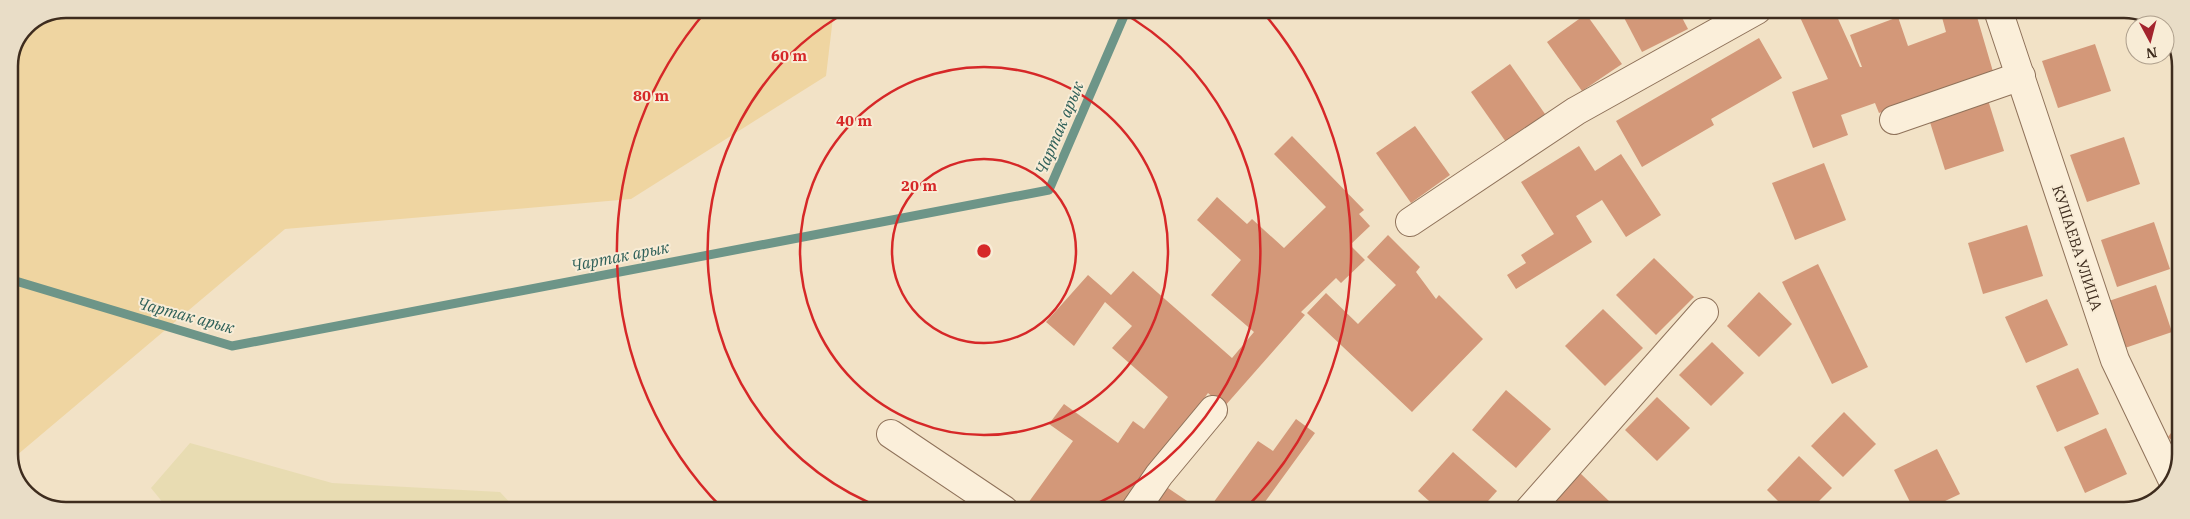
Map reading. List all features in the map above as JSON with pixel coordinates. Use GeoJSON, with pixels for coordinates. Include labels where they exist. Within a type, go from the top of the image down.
{"type":"FeatureCollection","features":[{"type":"Feature","properties":{"kind":"street"},"geometry":{"type":"LineString","coordinates":[[1410,222],[1576,110],[1743,18]]}},
{"type":"Feature","properties":{"kind":"street","name":"КУШАЕВА УЛИЦА"},"geometry":{"type":"LineString","coordinates":[[2001,18],[2115,360],[2169,472]]}},
{"type":"Feature","properties":{"kind":"street"},"geometry":{"type":"LineString","coordinates":[[1894,120],[2020,76]]}},
{"type":"Feature","properties":{"kind":"street"},"geometry":{"type":"LineString","coordinates":[[1536,502],[1704,312]]}},
{"type":"Feature","properties":{"kind":"street"},"geometry":{"type":"LineString","coordinates":[[1140,502],[1159,475],[1213,410]]}},
{"type":"Feature","properties":{"kind":"street"},"geometry":{"type":"LineString","coordinates":[[891,434],[992,502]]}},
{"type":"Feature","properties":{"kind":"shaded area"},"geometry":{"type":"Polygon","coordinates":[[[190,443],[332,483],[500,492],[509,502],[162,502],[151,488],[190,443]]]}},
{"type":"Feature","properties":{"kind":"sand"},"geometry":{"type":"Polygon","coordinates":[[[56,18],[833,18],[826,76],[631,199],[285,229],[18,454],[18,56],[26,39],[47,21],[56,18]]]}},
{"type":"Feature","properties":{"kind":"building"},"geometry":{"type":"Polygon","coordinates":[[[1580,18],[1589,18],[1622,64],[1582,91],[1547,42],[1580,18]]]}},
{"type":"Feature","properties":{"kind":"building"},"geometry":{"type":"Polygon","coordinates":[[[1624,18],[1682,18],[1688,29],[1642,52],[1624,18]]]}},
{"type":"Feature","properties":{"kind":"building"},"geometry":{"type":"Polygon","coordinates":[[[1800,18],[1838,18],[1860,67],[1862,67],[1850,35],[1898,18],[1908,46],[1946,32],[1942,18],[1977,18],[1994,75],[1879,113],[1875,103],[1841,115],[1848,135],[1813,148],[1792,92],[1828,79],[1800,18]]]}},
{"type":"Feature","properties":{"kind":"building"},"geometry":{"type":"Polygon","coordinates":[[[1759,38],[1782,78],[1711,119],[1714,125],[1642,167],[1616,121],[1759,38]]]}},
{"type":"Feature","properties":{"kind":"building"},"geometry":{"type":"Polygon","coordinates":[[[2095,44],[2111,91],[2058,108],[2042,61],[2095,44]]]}},
{"type":"Feature","properties":{"kind":"building"},"geometry":{"type":"Polygon","coordinates":[[[1510,64],[1545,114],[1506,142],[1471,92],[1510,64]]]}},
{"type":"Feature","properties":{"kind":"building"},"geometry":{"type":"Polygon","coordinates":[[[1988,100],[2004,151],[1945,170],[1929,119],[1988,100]]]}},
{"type":"Feature","properties":{"kind":"building"},"geometry":{"type":"Polygon","coordinates":[[[1415,126],[1450,175],[1411,203],[1376,153],[1415,126]]]}},
{"type":"Feature","properties":{"kind":"building"},"geometry":{"type":"Polygon","coordinates":[[[1292,136],[1364,210],[1359,214],[1370,226],[1350,245],[1365,260],[1341,283],[1336,278],[1301,312],[1305,315],[1224,407],[1208,393],[1131,502],[1029,502],[1073,441],[1049,424],[1064,404],[1118,443],[1133,421],[1144,429],[1168,397],[1112,348],[1132,326],[1105,302],[1074,346],[1046,322],[1088,275],[1111,295],[1133,271],[1232,358],[1254,332],[1211,295],[1241,260],[1197,220],[1217,197],[1247,224],[1252,219],[1284,248],[1326,207],[1274,154],[1292,136]]]}},
{"type":"Feature","properties":{"kind":"building"},"geometry":{"type":"Polygon","coordinates":[[[2124,137],[2140,184],[2087,202],[2070,155],[2124,137]]]}},
{"type":"Feature","properties":{"kind":"building"},"geometry":{"type":"Polygon","coordinates":[[[1579,146],[1595,171],[1621,154],[1661,215],[1626,237],[1602,200],[1576,216],[1592,242],[1516,289],[1507,275],[1526,263],[1521,255],[1554,234],[1521,182],[1579,146]]]}},
{"type":"Feature","properties":{"kind":"building"},"geometry":{"type":"Polygon","coordinates":[[[1824,163],[1846,220],[1795,240],[1772,183],[1824,163]]]}},
{"type":"Feature","properties":{"kind":"building"},"geometry":{"type":"Polygon","coordinates":[[[2154,222],[2170,269],[2117,287],[2101,240],[2154,222]]]}},
{"type":"Feature","properties":{"kind":"building"},"geometry":{"type":"Polygon","coordinates":[[[2027,225],[2043,276],[1983,294],[1968,243],[2027,225]]]}},
{"type":"Feature","properties":{"kind":"building"},"geometry":{"type":"Polygon","coordinates":[[[1388,235],[1420,267],[1416,272],[1436,299],[1439,295],[1483,339],[1412,412],[1307,313],[1326,293],[1358,324],[1396,285],[1367,257],[1388,235]]]}},
{"type":"Feature","properties":{"kind":"building"},"geometry":{"type":"Polygon","coordinates":[[[1654,258],[1694,297],[1656,335],[1616,295],[1654,258]]]}},
{"type":"Feature","properties":{"kind":"building"},"geometry":{"type":"Polygon","coordinates":[[[1818,264],[1868,367],[1832,384],[1782,282],[1818,264]]]}},
{"type":"Feature","properties":{"kind":"building"},"geometry":{"type":"Polygon","coordinates":[[[2156,285],[2172,332],[2119,350],[2103,303],[2156,285]]]}},
{"type":"Feature","properties":{"kind":"building"},"geometry":{"type":"Polygon","coordinates":[[[1759,292],[1792,324],[1759,357],[1727,326],[1759,292]]]}},
{"type":"Feature","properties":{"kind":"building"},"geometry":{"type":"Polygon","coordinates":[[[2047,299],[2068,345],[2026,363],[2005,317],[2047,299]]]}},
{"type":"Feature","properties":{"kind":"building"},"geometry":{"type":"Polygon","coordinates":[[[1603,309],[1643,348],[1605,386],[1565,346],[1603,309]]]}},
{"type":"Feature","properties":{"kind":"building"},"geometry":{"type":"Polygon","coordinates":[[[1712,342],[1744,373],[1711,406],[1679,375],[1712,342]]]}},
{"type":"Feature","properties":{"kind":"building"},"geometry":{"type":"Polygon","coordinates":[[[2078,368],[2099,414],[2057,432],[2036,386],[2078,368]]]}},
{"type":"Feature","properties":{"kind":"building"},"geometry":{"type":"Polygon","coordinates":[[[1506,390],[1551,429],[1516,468],[1472,430],[1506,390]]]}},
{"type":"Feature","properties":{"kind":"building"},"geometry":{"type":"Polygon","coordinates":[[[1657,397],[1690,428],[1657,461],[1625,430],[1657,397]]]}},
{"type":"Feature","properties":{"kind":"building"},"geometry":{"type":"Polygon","coordinates":[[[1844,412],[1876,444],[1843,477],[1811,446],[1844,412]]]}},
{"type":"Feature","properties":{"kind":"building"},"geometry":{"type":"Polygon","coordinates":[[[1296,419],[1315,433],[1265,502],[1214,502],[1258,441],[1273,451],[1296,419]]]}},
{"type":"Feature","properties":{"kind":"building"},"geometry":{"type":"Polygon","coordinates":[[[2106,428],[2127,474],[2085,493],[2064,447],[2106,428]]]}},
{"type":"Feature","properties":{"kind":"building"},"geometry":{"type":"Polygon","coordinates":[[[2172,432],[2172,440],[2168,437],[2172,432]]]}},
{"type":"Feature","properties":{"kind":"building"},"geometry":{"type":"Polygon","coordinates":[[[1937,449],[1960,494],[1943,502],[1910,502],[1894,470],[1937,449]]]}},
{"type":"Feature","properties":{"kind":"building"},"geometry":{"type":"Polygon","coordinates":[[[1453,452],[1497,491],[1487,502],[1430,502],[1418,491],[1453,452]]]}},
{"type":"Feature","properties":{"kind":"building"},"geometry":{"type":"Polygon","coordinates":[[[1799,456],[1832,488],[1818,502],[1779,502],[1767,490],[1799,456]]]}},
{"type":"Feature","properties":{"kind":"building"},"geometry":{"type":"Polygon","coordinates":[[[1579,472],[1610,502],[1549,502],[1579,472]]]}},
{"type":"Feature","properties":{"kind":"building"},"geometry":{"type":"Polygon","coordinates":[[[1165,486],[1189,502],[1154,502],[1165,486]]]}},
{"type":"Feature","properties":{"kind":"waterway","name":"Чартак арык"},"geometry":{"type":"LineString","coordinates":[[18,282],[232,346],[1049,190],[1123,18]]}}]}
